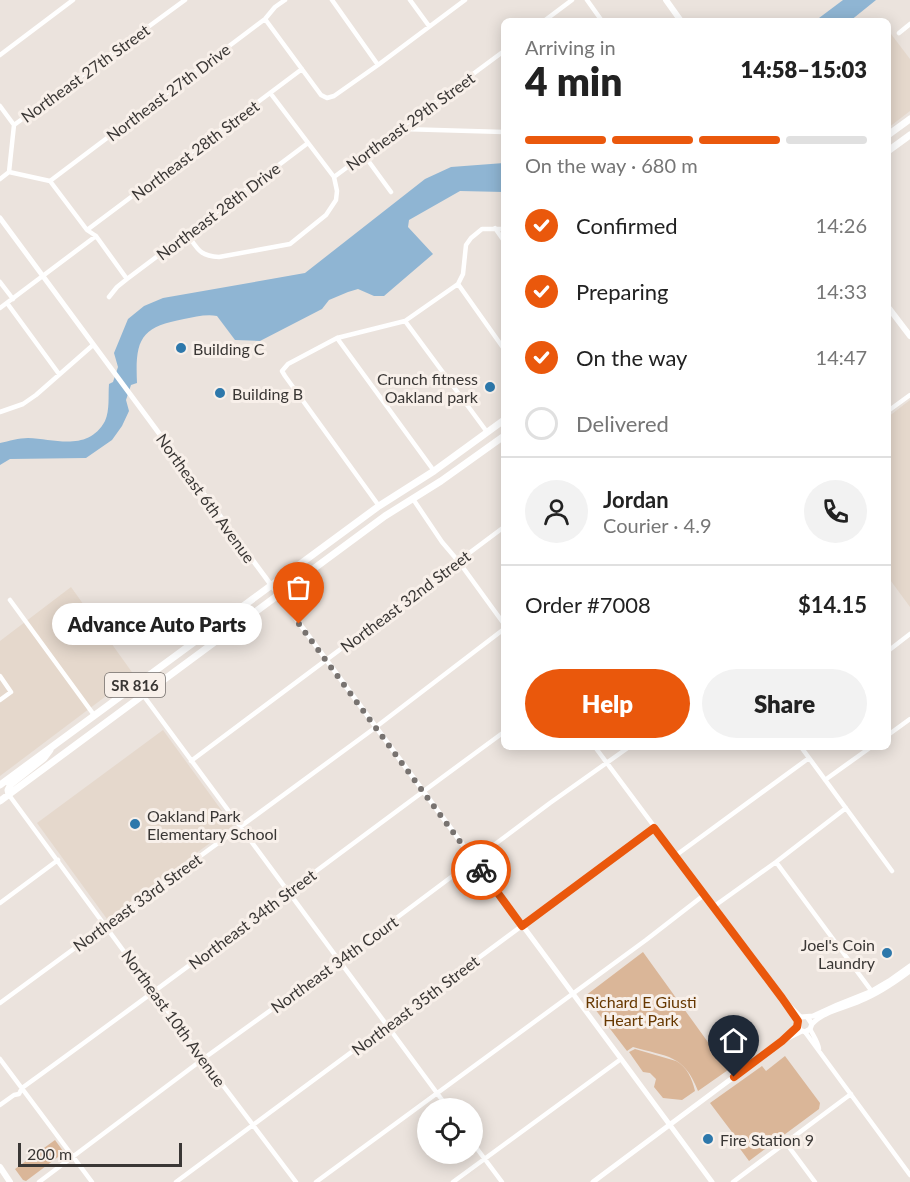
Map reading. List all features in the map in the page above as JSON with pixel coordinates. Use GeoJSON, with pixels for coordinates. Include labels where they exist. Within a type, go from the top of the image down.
{"type":"FeatureCollection","features":[{"type":"Feature","properties":{"kind":"main road"},"geometry":{"type":"LineString","coordinates":[[666,0],[679,18]]}},
{"type":"Feature","properties":{"kind":"main road"},"geometry":{"type":"LineString","coordinates":[[891,133],[910,118]]}},
{"type":"Feature","properties":{"kind":"main road"},"geometry":{"type":"LineString","coordinates":[[891,149],[910,135]]}},
{"type":"Feature","properties":{"kind":"main road"},"geometry":{"type":"LineString","coordinates":[[891,311],[910,336]]}},
{"type":"Feature","properties":{"kind":"main road","name":"SR 816"},"geometry":{"type":"LineString","coordinates":[[0,785],[379,506],[434,471],[501,422]]}},
{"type":"Feature","properties":{"kind":"main road"},"geometry":{"type":"LineString","coordinates":[[483,451],[488,432]]}},
{"type":"Feature","properties":{"kind":"main road","name":"SR 816"},"geometry":{"type":"LineString","coordinates":[[0,801],[385,516],[441,481],[501,437]]}},
{"type":"Feature","properties":{"kind":"main road"},"geometry":{"type":"LineString","coordinates":[[412,499],[413,492],[424,477]]}},
{"type":"Feature","properties":{"kind":"main road"},"geometry":{"type":"LineString","coordinates":[[119,713],[116,703],[120,696]]}},
{"type":"Feature","properties":{"kind":"main road"},"geometry":{"type":"LineString","coordinates":[[94,715],[97,721],[95,730]]}},
{"type":"Feature","properties":{"kind":"main road"},"geometry":{"type":"LineString","coordinates":[[9,795],[8,790],[11,784],[44,758],[51,747]]}},
{"type":"Feature","properties":{"kind":"main road"},"geometry":{"type":"LineString","coordinates":[[0,1167],[10,1182]]}},
{"type":"Feature","properties":{"kind":"street"},"geometry":{"type":"LineString","coordinates":[[0,55],[73,0]]}},
{"type":"Feature","properties":{"kind":"street","name":"Northeast 27th Street"},"geometry":{"type":"LineString","coordinates":[[14,125],[185,0]]}},
{"type":"Feature","properties":{"kind":"street","name":"Northeast 27th Drive"},"geometry":{"type":"LineString","coordinates":[[50,181],[265,19],[275,7],[285,0]]}},
{"type":"Feature","properties":{"kind":"street"},"geometry":{"type":"LineString","coordinates":[[332,0],[378,65]]}},
{"type":"Feature","properties":{"kind":"street"},"geometry":{"type":"LineString","coordinates":[[410,0],[429,26]]}},
{"type":"Feature","properties":{"kind":"street"},"geometry":{"type":"LineString","coordinates":[[265,19],[321,95],[327,98],[334,96],[378,65],[465,0]]}},
{"type":"Feature","properties":{"kind":"street"},"geometry":{"type":"LineString","coordinates":[[548,18],[572,0]]}},
{"type":"Feature","properties":{"kind":"street"},"geometry":{"type":"LineString","coordinates":[[587,0],[600,18]]}},
{"type":"Feature","properties":{"kind":"street"},"geometry":{"type":"LineString","coordinates":[[898,33],[910,24]]}},
{"type":"Feature","properties":{"kind":"street","name":"Northeast 29th Street"},"geometry":{"type":"LineString","coordinates":[[187,234],[207,257],[219,257],[290,244],[326,215],[336,200],[334,177],[501,53]]}},
{"type":"Feature","properties":{"kind":"street","name":"Northeast 28th Street"},"geometry":{"type":"LineString","coordinates":[[87,230],[302,69]]}},
{"type":"Feature","properties":{"kind":"street"},"geometry":{"type":"LineString","coordinates":[[271,94],[334,177]]}},
{"type":"Feature","properties":{"kind":"street"},"geometry":{"type":"LineString","coordinates":[[0,106],[14,125],[9,172],[0,179]]}},
{"type":"Feature","properties":{"kind":"street"},"geometry":{"type":"LineString","coordinates":[[401,129],[501,132]]}},
{"type":"Feature","properties":{"kind":"street","name":"Northeast 28th Drive"},"geometry":{"type":"LineString","coordinates":[[109,297],[127,279],[308,142]]}},
{"type":"Feature","properties":{"kind":"street"},"geometry":{"type":"LineString","coordinates":[[364,155],[391,192]]}},
{"type":"Feature","properties":{"kind":"street"},"geometry":{"type":"LineString","coordinates":[[9,172],[50,181],[87,230],[96,236],[127,279]]}},
{"type":"Feature","properties":{"kind":"street","name":"Northeast 6th Avenue"},"geometry":{"type":"LineString","coordinates":[[0,218],[712,1182]]}},
{"type":"Feature","properties":{"kind":"street"},"geometry":{"type":"LineString","coordinates":[[495,228],[501,237]]}},
{"type":"Feature","properties":{"kind":"street"},"geometry":{"type":"LineString","coordinates":[[379,506],[282,371],[288,364],[337,338],[405,321],[458,284],[463,274],[466,245],[471,238],[482,229],[501,229]]}},
{"type":"Feature","properties":{"kind":"street"},"geometry":{"type":"LineString","coordinates":[[0,308],[96,236]]}},
{"type":"Feature","properties":{"kind":"street"},"geometry":{"type":"LineString","coordinates":[[0,282],[13,299]]}},
{"type":"Feature","properties":{"kind":"street"},"geometry":{"type":"LineString","coordinates":[[458,284],[501,345]]}},
{"type":"Feature","properties":{"kind":"street"},"geometry":{"type":"LineString","coordinates":[[7,303],[59,374]]}},
{"type":"Feature","properties":{"kind":"street"},"geometry":{"type":"LineString","coordinates":[[405,321],[488,432]]}},
{"type":"Feature","properties":{"kind":"street"},"geometry":{"type":"LineString","coordinates":[[903,327],[910,322]]}},
{"type":"Feature","properties":{"kind":"street"},"geometry":{"type":"LineString","coordinates":[[337,338],[434,471]]}},
{"type":"Feature","properties":{"kind":"street"},"geometry":{"type":"LineString","coordinates":[[0,412],[23,404],[93,345]]}},
{"type":"Feature","properties":{"kind":"street"},"geometry":{"type":"LineString","coordinates":[[891,409],[910,395]]}},
{"type":"Feature","properties":{"kind":"street"},"geometry":{"type":"LineString","coordinates":[[412,499],[501,620]]}},
{"type":"Feature","properties":{"kind":"street","name":"Northeast 32nd Street"},"geometry":{"type":"LineString","coordinates":[[191,761],[501,529]]}},
{"type":"Feature","properties":{"kind":"street"},"geometry":{"type":"LineString","coordinates":[[10,600],[94,715]]}},
{"type":"Feature","properties":{"kind":"street","name":"Northeast 33rd Street"},"geometry":{"type":"LineString","coordinates":[[0,1003],[375,728],[501,631]]}},
{"type":"Feature","properties":{"kind":"street"},"geometry":{"type":"LineString","coordinates":[[891,649],[910,634]]}},
{"type":"Feature","properties":{"kind":"street"},"geometry":{"type":"LineString","coordinates":[[0,676],[11,692],[0,700]]}},
{"type":"Feature","properties":{"kind":"street"},"geometry":{"type":"LineString","coordinates":[[143,695],[440,1098]]}},
{"type":"Feature","properties":{"kind":"street"},"geometry":{"type":"LineString","coordinates":[[891,733],[910,719]]}},
{"type":"Feature","properties":{"kind":"street","name":"Northeast 34th Street"},"geometry":{"type":"LineString","coordinates":[[0,1105],[19,1094],[22,1088],[501,734]]}},
{"type":"Feature","properties":{"kind":"street"},"geometry":{"type":"LineString","coordinates":[[597,750],[804,1026],[816,1047],[910,1175]]}},
{"type":"Feature","properties":{"kind":"street","name":"Northeast 34th Court"},"geometry":{"type":"LineString","coordinates":[[39,1182],[625,750]]}},
{"type":"Feature","properties":{"kind":"street"},"geometry":{"type":"LineString","coordinates":[[803,750],[892,871]]}},
{"type":"Feature","properties":{"kind":"street"},"geometry":{"type":"LineString","coordinates":[[825,780],[867,750]]}},
{"type":"Feature","properties":{"kind":"street"},"geometry":{"type":"LineString","coordinates":[[675,856],[809,758]]}},
{"type":"Feature","properties":{"kind":"street","name":"Northeast 10th Avenue"},"geometry":{"type":"LineString","coordinates":[[9,795],[296,1182]]}},
{"type":"Feature","properties":{"kind":"street"},"geometry":{"type":"LineString","coordinates":[[713,907],[846,808]]}},
{"type":"Feature","properties":{"kind":"street","name":"Northeast 35th Street"},"geometry":{"type":"LineString","coordinates":[[176,1182],[654,828]]}},
{"type":"Feature","properties":{"kind":"street"},"geometry":{"type":"LineString","coordinates":[[0,903],[58,860]]}},
{"type":"Feature","properties":{"kind":"street"},"geometry":{"type":"LineString","coordinates":[[776,862],[873,993]]}},
{"type":"Feature","properties":{"kind":"street"},"geometry":{"type":"LineString","coordinates":[[316,1182],[704,895]]}},
{"type":"Feature","properties":{"kind":"street"},"geometry":{"type":"LineString","coordinates":[[804,1026],[808,1018],[873,993],[910,966]]}},
{"type":"Feature","properties":{"kind":"street"},"geometry":{"type":"LineString","coordinates":[[593,1182],[804,1026],[889,986],[910,971]]}},
{"type":"Feature","properties":{"kind":"street"},"geometry":{"type":"LineString","coordinates":[[0,1059],[92,1182]]}},
{"type":"Feature","properties":{"kind":"street"},"geometry":{"type":"LineString","coordinates":[[453,1182],[621,1059]]}},
{"type":"Feature","properties":{"kind":"street"},"geometry":{"type":"LineString","coordinates":[[733,1182],[850,1094]]}},
{"type":"Feature","properties":{"kind":"street"},"geometry":{"type":"LineString","coordinates":[[786,1143],[815,1182]]}},
{"type":"Feature","properties":{"kind":"street"},"geometry":{"type":"LineString","coordinates":[[483,1156],[502,1182]]}},
{"type":"Feature","properties":{"kind":"shaded area"},"geometry":{"type":"Polygon","coordinates":[[[891,34],[910,59],[910,111],[891,126],[891,34]]]}},
{"type":"Feature","properties":{"kind":"shaded area"},"geometry":{"type":"Polygon","coordinates":[[[910,400],[910,607],[891,581],[891,415],[910,400]]]}},
{"type":"Feature","properties":{"kind":"shaded area"},"geometry":{"type":"Polygon","coordinates":[[[71,587],[134,675],[0,776],[0,641],[71,587]]]}},
{"type":"Feature","properties":{"kind":"shaded area","name":"Oakland Park Elementary School"},"geometry":{"type":"Polygon","coordinates":[[[163,730],[233,826],[107,919],[37,823],[163,730]]]}},
{"type":"Feature","properties":{"kind":"green space","name":"Richard E Giusti Heart Park"},"geometry":{"type":"Polygon","coordinates":[[[643,952],[728,1070],[698,1091],[687,1070],[673,1059],[633,1047],[627,1051],[585,996],[643,952]]]}},
{"type":"Feature","properties":{"kind":"green space"},"geometry":{"type":"Polygon","coordinates":[[[635,1049],[680,1063],[689,1073],[695,1091],[682,1100],[663,1098],[654,1087],[656,1079],[650,1073],[643,1072],[629,1052],[635,1049]]]}},
{"type":"Feature","properties":{"kind":"green space"},"geometry":{"type":"Polygon","coordinates":[[[785,1056],[820,1103],[819,1109],[749,1161],[738,1146],[741,1144],[710,1103],[762,1066],[766,1071],[785,1056]]]}},
{"type":"Feature","properties":{"kind":"green space"},"geometry":{"type":"Polygon","coordinates":[[[55,1140],[63,1151],[62,1154],[26,1181],[23,1180],[15,1169],[55,1140]]]}},
{"type":"Feature","properties":{"kind":"water"},"geometry":{"type":"Polygon","coordinates":[[[843,0],[876,0],[854,18],[819,18],[843,0]]]}},
{"type":"Feature","properties":{"kind":"water"},"geometry":{"type":"Polygon","coordinates":[[[501,163],[501,192],[460,191],[409,220],[408,227],[433,254],[384,296],[374,296],[358,289],[348,292],[329,300],[322,309],[260,341],[235,340],[217,316],[196,317],[158,326],[149,331],[139,346],[137,383],[131,385],[126,400],[129,411],[112,440],[86,458],[10,459],[0,465],[0,443],[28,438],[70,442],[90,437],[98,431],[107,417],[109,384],[113,382],[118,367],[114,353],[128,319],[144,306],[163,298],[305,273],[425,179],[451,167],[501,163]]]}},
{"type":"Feature","properties":{"kind":"way so far"},"geometry":{"type":"LineString","coordinates":[[299,624],[481,870]]}},
{"type":"Feature","properties":{"kind":"place","name":"Building C"},"geometry":{"type":"Point","coordinates":[181,348]}},
{"type":"Feature","properties":{"kind":"place","name":"Crunch fitness Oakland park"},"geometry":{"type":"Point","coordinates":[490,387]}},
{"type":"Feature","properties":{"kind":"place","name":"Building B"},"geometry":{"type":"Point","coordinates":[220,393]}},
{"type":"Feature","properties":{"kind":"place","name":"Advance Auto Parts"},"geometry":{"type":"Point","coordinates":[299,624]}},
{"type":"Feature","properties":{"kind":"place","name":"Oakland Park Elementary School"},"geometry":{"type":"Point","coordinates":[135,824]}},
{"type":"Feature","properties":{"kind":"place","name":"Joel's Coin Laundry"},"geometry":{"type":"Point","coordinates":[887,953]}},
{"type":"Feature","properties":{"kind":"place","name":"Fire Station 9"},"geometry":{"type":"Point","coordinates":[708,1139]}},
{"type":"Feature","properties":{"kind":"route"},"geometry":{"type":"LineString","coordinates":[[481,870],[522,926],[654,828],[798,1021],[797,1027],[782,1041],[734,1077]]}}]}
